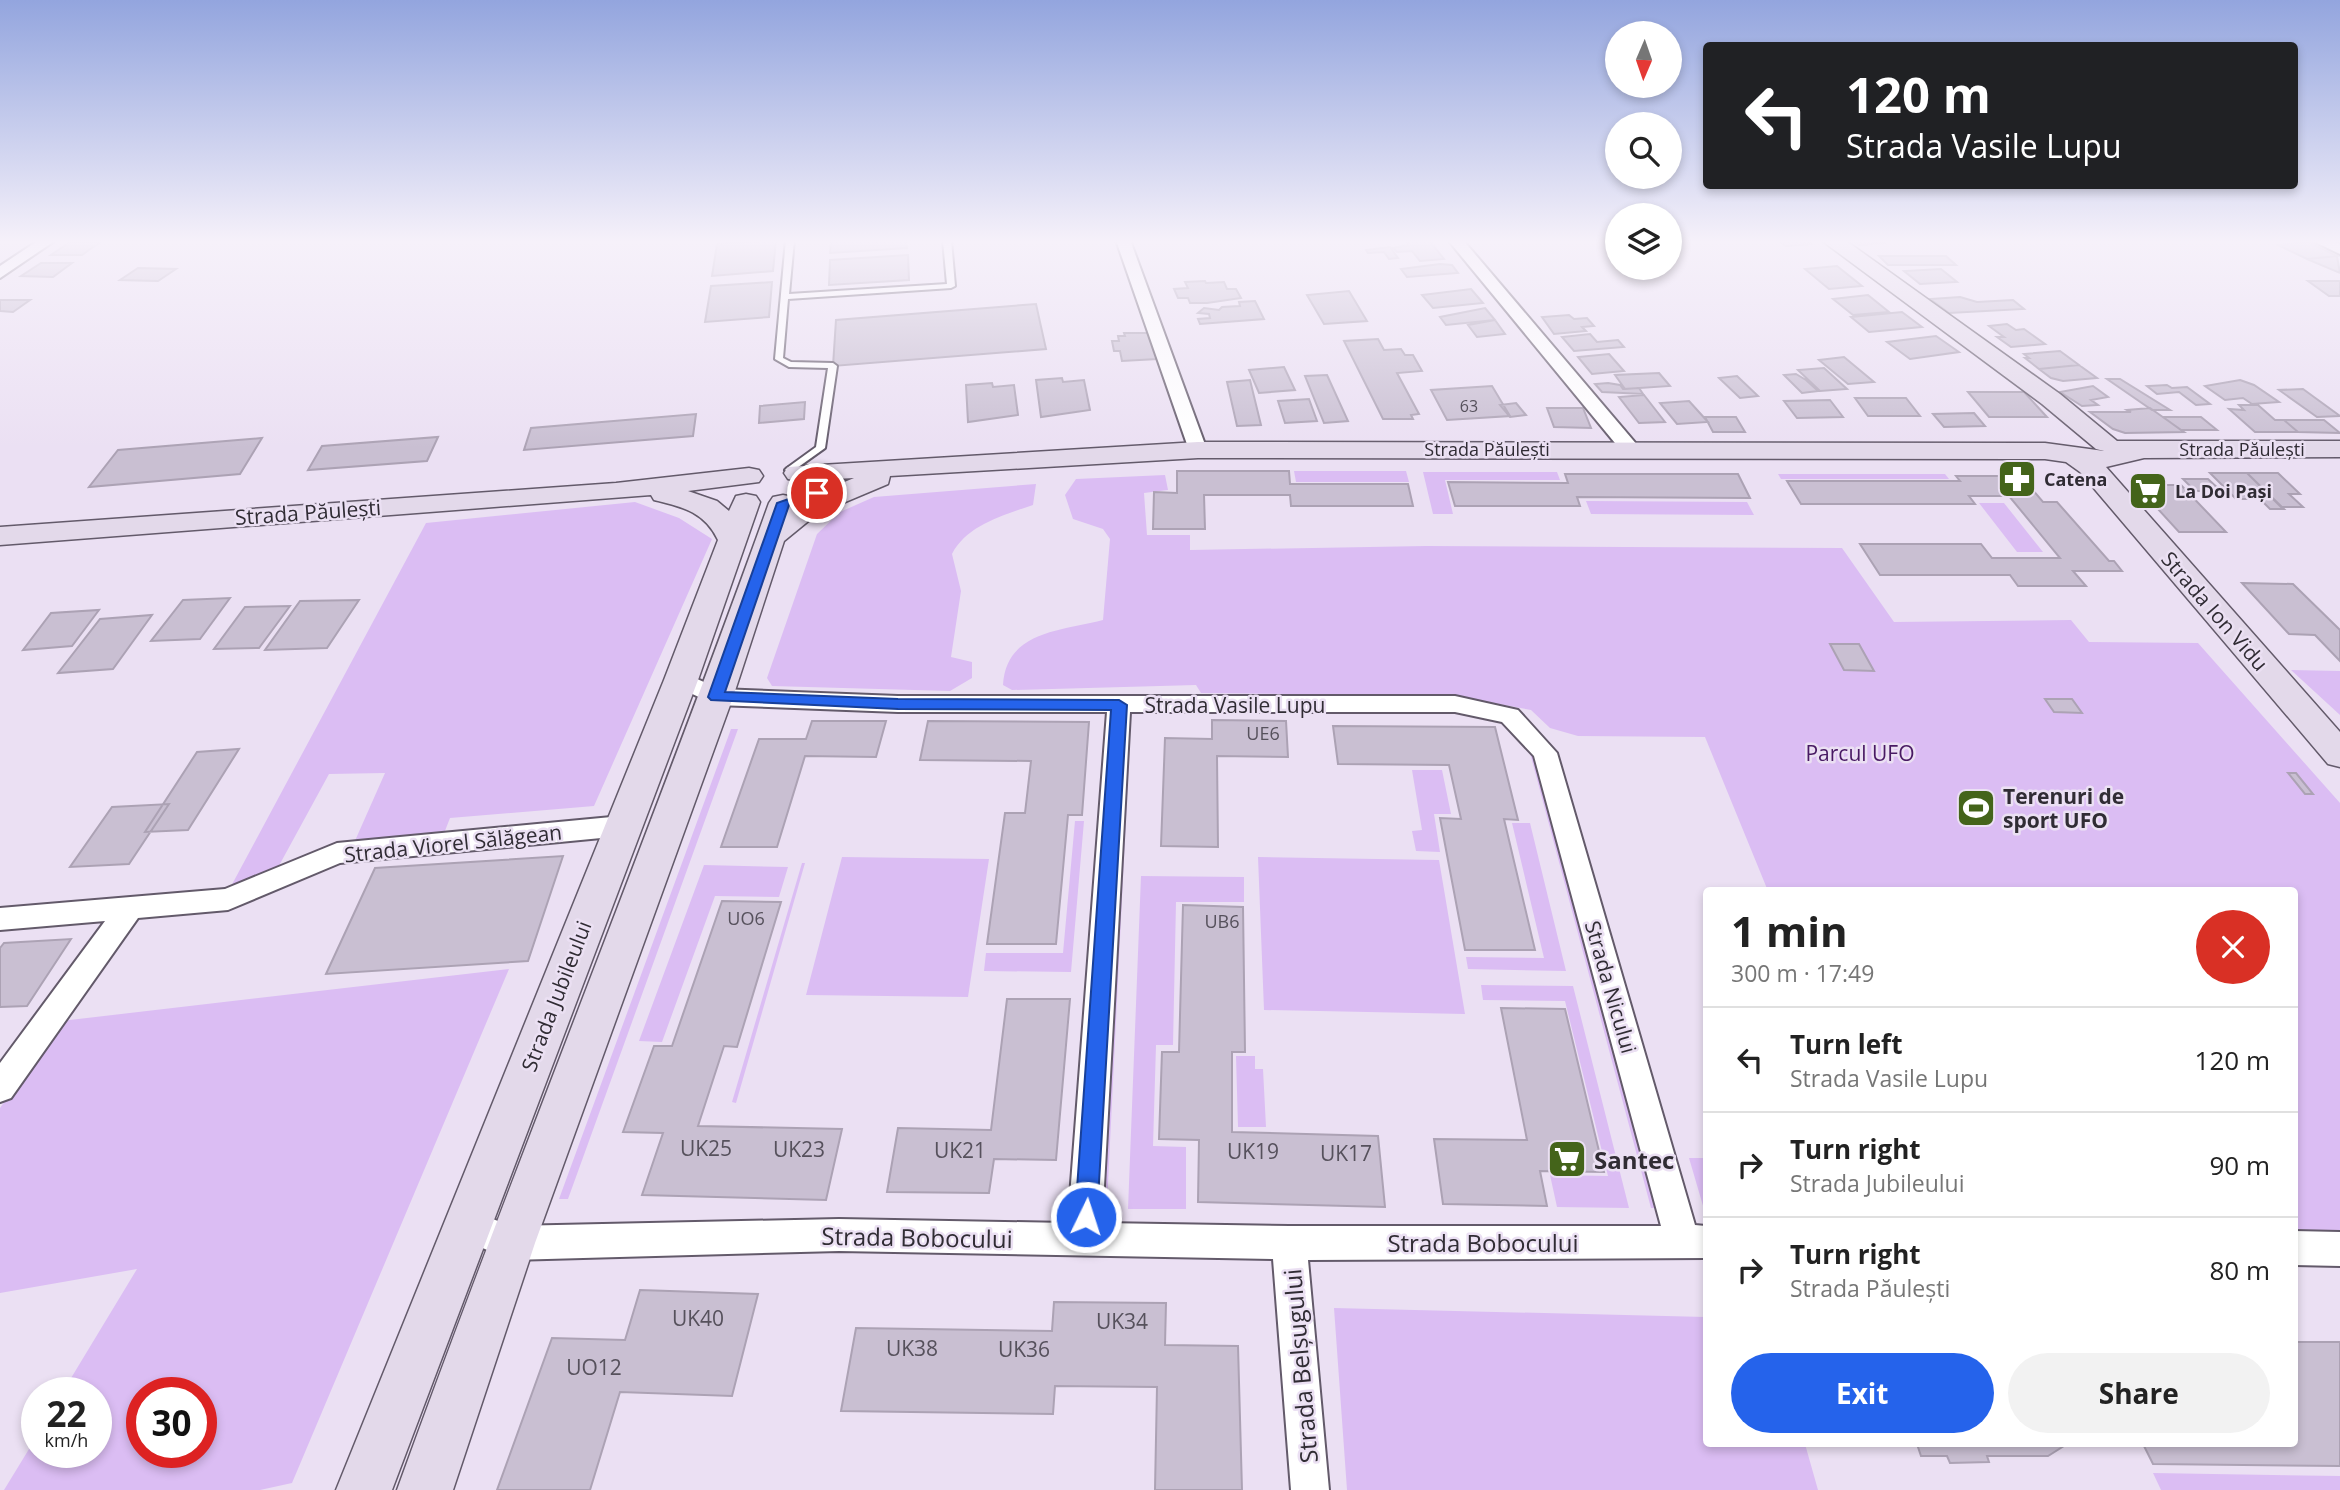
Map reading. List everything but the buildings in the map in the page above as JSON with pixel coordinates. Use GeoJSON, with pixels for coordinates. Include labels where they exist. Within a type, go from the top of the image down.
{"type":"FeatureCollection","features":[{"type":"Feature","properties":{"kind":"main road","name":"Strada Ion Vidu"},"geometry":{"type":"LineString","coordinates":[[1927,310],[2050,399],[2336,746]]}},
{"type":"Feature","properties":{"kind":"main road","name":"Strada Păulești"},"geometry":{"type":"LineString","coordinates":[[0,536],[615,491],[772,489],[929,466],[1198,450],[2340,449]]}},
{"type":"Feature","properties":{"kind":"main road","name":"Strada Păulești"},"geometry":{"type":"LineString","coordinates":[[615,491],[664,494],[772,489],[880,477],[929,466]]}},
{"type":"Feature","properties":{"kind":"main road"},"geometry":{"type":"LineString","coordinates":[[664,494],[712,509],[753,539],[807,508],[880,477]]}},
{"type":"Feature","properties":{"kind":"main road","name":"Strada Jubileului"},"geometry":{"type":"LineString","coordinates":[[425,1490],[699,689],[772,489]]}},
{"type":"Feature","properties":{"kind":"main road","name":"Strada Jubileului"},"geometry":{"type":"LineString","coordinates":[[364,1490],[622,826],[699,689]]}},
{"type":"Feature","properties":{"kind":"street"},"geometry":{"type":"LineString","coordinates":[[1148,310],[1198,450]]}},
{"type":"Feature","properties":{"kind":"street"},"geometry":{"type":"LineString","coordinates":[[1513,310],[1631,450]]}},
{"type":"Feature","properties":{"kind":"street","name":"Strada Vasile Lupu"},"geometry":{"type":"LineString","coordinates":[[699,689],[898,704],[1455,704],[1510,716],[1531,736]]}},
{"type":"Feature","properties":{"kind":"street"},"geometry":{"type":"LineString","coordinates":[[1084,1241],[1119,705]]}},
{"type":"Feature","properties":{"kind":"street","name":"Strada Nicului"},"geometry":{"type":"LineString","coordinates":[[1531,736],[1545,753],[1695,1242]]}},
{"type":"Feature","properties":{"kind":"street","name":"Strada Viorel Sălăgean"},"geometry":{"type":"LineString","coordinates":[[0,919],[228,899],[337,853],[622,826]]}},
{"type":"Feature","properties":{"kind":"street"},"geometry":{"type":"LineString","coordinates":[[0,1088],[131,906]]}},
{"type":"Feature","properties":{"kind":"street","name":"Strada Bobocului"},"geometry":{"type":"LineString","coordinates":[[466,1225],[512,1242],[839,1234],[1289,1243],[1695,1242]]}},
{"type":"Feature","properties":{"kind":"street","name":"Strada Belșugului"},"geometry":{"type":"LineString","coordinates":[[1289,1243],[1310,1490]]}},
{"type":"Feature","properties":{"kind":"street"},"geometry":{"type":"LineString","coordinates":[[2298,1248],[2340,1249]]}},
{"type":"Feature","properties":{"kind":"lane"},"geometry":{"type":"LineString","coordinates":[[772,489],[820,448],[833,366],[789,364],[779,359],[783,310]]}},
{"type":"Feature","properties":{"kind":"green space"},"geometry":{"type":"Polygon","coordinates":[[[1294,471],[1406,471],[1409,482],[1296,482],[1294,471]]]}},
{"type":"Feature","properties":{"kind":"green space"},"geometry":{"type":"Polygon","coordinates":[[[1423,472],[1557,472],[1560,480],[1445,480],[1453,514],[1433,514],[1423,472]]]}},
{"type":"Feature","properties":{"kind":"green space"},"geometry":{"type":"Polygon","coordinates":[[[1778,474],[1945,474],[1949,479],[1781,479],[1778,474]]]}},
{"type":"Feature","properties":{"kind":"green space","name":"Parcul UFO"},"geometry":{"type":"Polygon","coordinates":[[[1165,475],[1168,490],[1144,493],[1147,535],[1190,535],[1190,550],[1426,546],[1842,548],[1894,622],[2071,620],[2089,642],[2198,643],[2340,803],[2340,1249],[2298,1248],[2298,887],[1766,887],[1705,737],[1578,736],[1550,728],[1531,710],[1455,696],[1201,693],[1196,685],[1012,690],[1003,685],[1006,667],[1014,654],[1025,644],[1054,631],[1103,620],[1110,539],[1103,529],[1073,519],[1065,495],[1076,479],[1165,475]]]}},
{"type":"Feature","properties":{"kind":"green space"},"geometry":{"type":"Polygon","coordinates":[[[1036,484],[1033,505],[977,528],[952,554],[961,591],[951,657],[972,662],[972,678],[950,691],[772,686],[767,678],[817,534],[840,512],[874,497],[1036,484]]]}},
{"type":"Feature","properties":{"kind":"green space"},"geometry":{"type":"Polygon","coordinates":[[[1586,501],[1747,502],[1754,515],[1591,514],[1586,501]]]}},
{"type":"Feature","properties":{"kind":"green space"},"geometry":{"type":"Polygon","coordinates":[[[635,502],[679,518],[712,539],[594,806],[450,818],[443,836],[354,843],[385,773],[329,774],[275,873],[229,890],[426,523],[635,502]]]}},
{"type":"Feature","properties":{"kind":"green space"},"geometry":{"type":"Polygon","coordinates":[[[1979,503],[2004,503],[2043,552],[2017,552],[1979,503]]]}},
{"type":"Feature","properties":{"kind":"green space"},"geometry":{"type":"Polygon","coordinates":[[[2291,670],[2340,671],[2340,715],[2291,670]]]}},
{"type":"Feature","properties":{"kind":"green space"},"geometry":{"type":"Polygon","coordinates":[[[731,729],[738,729],[568,1199],[559,1199],[731,729]]]}},
{"type":"Feature","properties":{"kind":"green space"},"geometry":{"type":"Polygon","coordinates":[[[1125,736],[1130,736],[1107,1204],[1100,1204],[1125,736]]]}},
{"type":"Feature","properties":{"kind":"green space"},"geometry":{"type":"Polygon","coordinates":[[[1535,752],[1659,1208],[1651,1208],[1530,753],[1535,752]]]}},
{"type":"Feature","properties":{"kind":"green space"},"geometry":{"type":"Polygon","coordinates":[[[1412,770],[1442,770],[1451,814],[1434,814],[1440,852],[1416,851],[1412,831],[1422,830],[1412,770]]]}},
{"type":"Feature","properties":{"kind":"green space"},"geometry":{"type":"Polygon","coordinates":[[[1075,821],[1084,821],[1071,972],[984,971],[986,953],[1063,953],[1075,821]]]}},
{"type":"Feature","properties":{"kind":"green space"},"geometry":{"type":"Polygon","coordinates":[[[1512,823],[1530,823],[1566,971],[1468,969],[1466,957],[1544,958],[1512,823]]]}},
{"type":"Feature","properties":{"kind":"green space"},"geometry":{"type":"Polygon","coordinates":[[[842,857],[989,859],[968,997],[806,995],[842,857]]]}},
{"type":"Feature","properties":{"kind":"green space"},"geometry":{"type":"Polygon","coordinates":[[[1258,857],[1439,860],[1465,1014],[1264,1010],[1258,857]]]}},
{"type":"Feature","properties":{"kind":"green space"},"geometry":{"type":"Polygon","coordinates":[[[802,863],[805,863],[736,1103],[732,1102],[802,863]]]}},
{"type":"Feature","properties":{"kind":"green space"},"geometry":{"type":"Polygon","coordinates":[[[704,865],[788,867],[779,897],[715,896],[662,1042],[639,1041],[704,865]]]}},
{"type":"Feature","properties":{"kind":"green space"},"geometry":{"type":"Polygon","coordinates":[[[1141,876],[1244,877],[1244,902],[1176,902],[1173,1045],[1156,1045],[1153,1146],[1186,1147],[1186,1209],[1128,1209],[1141,876]]]}},
{"type":"Feature","properties":{"kind":"green space"},"geometry":{"type":"Polygon","coordinates":[[[509,969],[292,1483],[260,1490],[4,1490],[21,1462],[21,1468],[112,1468],[112,1377],[72,1377],[137,1269],[0,1293],[0,1108],[61,1021],[509,969]]]}},
{"type":"Feature","properties":{"kind":"green space"},"geometry":{"type":"Polygon","coordinates":[[[1481,985],[1573,986],[1629,1208],[1557,1207],[1550,1175],[1608,1176],[1565,1001],[1483,1000],[1481,985]]]}},
{"type":"Feature","properties":{"kind":"green space"},"geometry":{"type":"Polygon","coordinates":[[[1236,1056],[1255,1056],[1255,1069],[1263,1069],[1266,1127],[1238,1127],[1236,1056]]]}},
{"type":"Feature","properties":{"kind":"green space"},"geometry":{"type":"Polygon","coordinates":[[[1689,1158],[1703,1158],[1703,1206],[1689,1158]]]}},
{"type":"Feature","properties":{"kind":"green space"},"geometry":{"type":"Polygon","coordinates":[[[1334,1308],[1703,1317],[1703,1447],[1806,1447],[1818,1490],[1347,1490],[1334,1308]]]}},
{"type":"Feature","properties":{"kind":"green space"},"geometry":{"type":"Polygon","coordinates":[[[2153,1473],[2340,1476],[2340,1490],[2161,1490],[2153,1473]]]}},
{"type":"Feature","properties":{"kind":"place","name":"Catena"},"geometry":{"type":"Point","coordinates":[2017,479]}},
{"type":"Feature","properties":{"kind":"place","name":"La Doi Pași"},"geometry":{"type":"Point","coordinates":[2148,491]}},
{"type":"Feature","properties":{"kind":"place","name":"Terenuri de sport UFO"},"geometry":{"type":"Point","coordinates":[1976,808]}},
{"type":"Feature","properties":{"kind":"place","name":"Santec"},"geometry":{"type":"Point","coordinates":[1567,1159]}},
{"type":"Feature","properties":{"kind":"route"},"geometry":{"type":"LineString","coordinates":[[817,493],[783,503],[716,697],[898,704],[1119,705],[1086,1217]]}}]}
